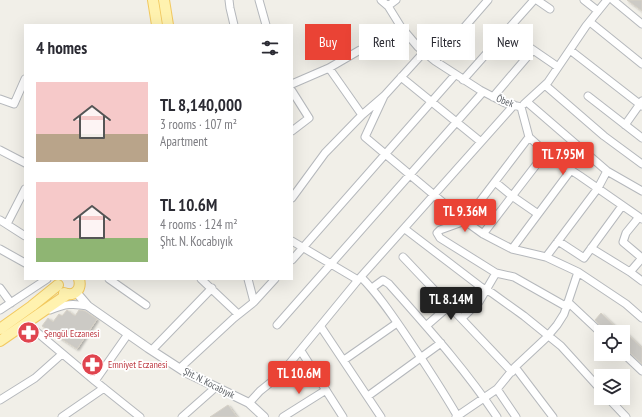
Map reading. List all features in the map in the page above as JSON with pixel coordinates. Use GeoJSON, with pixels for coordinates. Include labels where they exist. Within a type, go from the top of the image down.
{"type":"FeatureCollection","features":[{"type":"Feature","properties":{"kind":"main road"},"geometry":{"type":"LineString","coordinates":[[153,0],[157,24]]}},
{"type":"Feature","properties":{"kind":"main road"},"geometry":{"type":"LineString","coordinates":[[164,0],[168,24]]}},
{"type":"Feature","properties":{"kind":"main road"},"geometry":{"type":"LineString","coordinates":[[0,329],[32,306],[58,281],[62,291],[78,286]]}},
{"type":"Feature","properties":{"kind":"main road"},"geometry":{"type":"LineString","coordinates":[[0,341],[39,315],[78,286]]}},
{"type":"Feature","properties":{"kind":"street"},"geometry":{"type":"LineString","coordinates":[[229,0],[234,24]]}},
{"type":"Feature","properties":{"kind":"street"},"geometry":{"type":"LineString","coordinates":[[259,0],[266,24]]}},
{"type":"Feature","properties":{"kind":"street","name":"Öbek"},"geometry":{"type":"LineString","coordinates":[[381,0],[388,6],[402,27],[417,44]]}},
{"type":"Feature","properties":{"kind":"street"},"geometry":{"type":"LineString","coordinates":[[388,6],[396,0]]}},
{"type":"Feature","properties":{"kind":"street"},"geometry":{"type":"LineString","coordinates":[[435,61],[488,0]]}},
{"type":"Feature","properties":{"kind":"street"},"geometry":{"type":"LineString","coordinates":[[514,24],[536,0],[550,9]]}},
{"type":"Feature","properties":{"kind":"street"},"geometry":{"type":"LineString","coordinates":[[584,0],[598,11]]}},
{"type":"Feature","properties":{"kind":"street"},"geometry":{"type":"LineString","coordinates":[[249,403],[260,391],[280,375],[360,279],[481,142],[518,106],[527,102],[545,85],[606,0]]}},
{"type":"Feature","properties":{"kind":"street"},"geometry":{"type":"LineString","coordinates":[[613,0],[642,24]]}},
{"type":"Feature","properties":{"kind":"street"},"geometry":{"type":"LineString","coordinates":[[590,22],[642,64]]}},
{"type":"Feature","properties":{"kind":"street"},"geometry":{"type":"LineString","coordinates":[[533,50],[558,67]]}},
{"type":"Feature","properties":{"kind":"street"},"geometry":{"type":"LineString","coordinates":[[570,50],[641,104],[625,125]]}},
{"type":"Feature","properties":{"kind":"street"},"geometry":{"type":"LineString","coordinates":[[293,84],[329,68],[359,51]]}},
{"type":"Feature","properties":{"kind":"street"},"geometry":{"type":"LineString","coordinates":[[463,80],[483,58]]}},
{"type":"Feature","properties":{"kind":"street"},"geometry":{"type":"LineString","coordinates":[[293,197],[326,153],[362,115],[384,96],[417,60]]}},
{"type":"Feature","properties":{"kind":"street"},"geometry":{"type":"LineString","coordinates":[[493,97],[524,60]]}},
{"type":"Feature","properties":{"kind":"street","name":"Öbek"},"geometry":{"type":"LineString","coordinates":[[435,61],[483,92],[518,106],[529,137]]}},
{"type":"Feature","properties":{"kind":"street"},"geometry":{"type":"LineString","coordinates":[[329,68],[362,115]]}},
{"type":"Feature","properties":{"kind":"street"},"geometry":{"type":"LineString","coordinates":[[293,259],[455,75]]}},
{"type":"Feature","properties":{"kind":"street"},"geometry":{"type":"LineString","coordinates":[[401,77],[481,142]]}},
{"type":"Feature","properties":{"kind":"street"},"geometry":{"type":"LineString","coordinates":[[0,99],[14,104],[24,81]]}},
{"type":"Feature","properties":{"kind":"street"},"geometry":{"type":"LineString","coordinates":[[545,85],[604,136],[642,164]]}},
{"type":"Feature","properties":{"kind":"street"},"geometry":{"type":"LineString","coordinates":[[293,92],[309,118],[293,130]]}},
{"type":"Feature","properties":{"kind":"street"},"geometry":{"type":"LineString","coordinates":[[277,325],[483,92]]}},
{"type":"Feature","properties":{"kind":"street"},"geometry":{"type":"LineString","coordinates":[[384,96],[365,137],[465,221],[483,234],[512,249],[546,257],[578,272],[626,304],[642,318]]}},
{"type":"Feature","properties":{"kind":"street"},"geometry":{"type":"LineString","coordinates":[[588,96],[642,138]]}},
{"type":"Feature","properties":{"kind":"street"},"geometry":{"type":"LineString","coordinates":[[527,102],[607,171],[642,191]]}},
{"type":"Feature","properties":{"kind":"street"},"geometry":{"type":"LineString","coordinates":[[594,327],[567,304],[514,277],[496,274],[440,238],[437,233],[440,230],[465,221],[529,137],[546,152],[640,218],[626,233],[623,242],[642,258],[630,272]]}},
{"type":"Feature","properties":{"kind":"street"},"geometry":{"type":"LineString","coordinates":[[0,150],[24,162]]}},
{"type":"Feature","properties":{"kind":"street"},"geometry":{"type":"LineString","coordinates":[[483,234],[546,152]]}},
{"type":"Feature","properties":{"kind":"street"},"geometry":{"type":"LineString","coordinates":[[512,249],[571,170]]}},
{"type":"Feature","properties":{"kind":"street"},"geometry":{"type":"LineString","coordinates":[[546,257],[598,188],[607,171]]}},
{"type":"Feature","properties":{"kind":"street"},"geometry":{"type":"LineString","coordinates":[[495,182],[538,214]]}},
{"type":"Feature","properties":{"kind":"street"},"geometry":{"type":"LineString","coordinates":[[7,224],[24,191]]}},
{"type":"Feature","properties":{"kind":"street"},"geometry":{"type":"LineString","coordinates":[[558,241],[584,258],[622,206]]}},
{"type":"Feature","properties":{"kind":"street"},"geometry":{"type":"LineString","coordinates":[[0,220],[24,235]]}},
{"type":"Feature","properties":{"kind":"street"},"geometry":{"type":"LineString","coordinates":[[405,229],[481,287],[524,316],[561,346],[594,382]]}},
{"type":"Feature","properties":{"kind":"street"},"geometry":{"type":"LineString","coordinates":[[293,242],[330,264],[360,279],[372,288],[421,358],[457,416],[497,389],[514,369],[557,326],[564,314],[578,272]]}},
{"type":"Feature","properties":{"kind":"street"},"geometry":{"type":"LineString","coordinates":[[591,248],[642,281]]}},
{"type":"Feature","properties":{"kind":"street"},"geometry":{"type":"LineString","coordinates":[[0,249],[24,262]]}},
{"type":"Feature","properties":{"kind":"street"},"geometry":{"type":"LineString","coordinates":[[403,257],[449,306],[514,369],[553,417]]}},
{"type":"Feature","properties":{"kind":"street"},"geometry":{"type":"LineString","coordinates":[[462,318],[479,302],[496,274]]}},
{"type":"Feature","properties":{"kind":"street"},"geometry":{"type":"LineString","coordinates":[[0,310],[45,280]]}},
{"type":"Feature","properties":{"kind":"street"},"geometry":{"type":"LineString","coordinates":[[110,280],[146,305]]}},
{"type":"Feature","properties":{"kind":"street"},"geometry":{"type":"LineString","coordinates":[[202,280],[238,314]]}},
{"type":"Feature","properties":{"kind":"street"},"geometry":{"type":"LineString","coordinates":[[248,280],[254,302]]}},
{"type":"Feature","properties":{"kind":"street"},"geometry":{"type":"LineString","coordinates":[[180,368],[238,314],[254,302],[274,280]]}},
{"type":"Feature","properties":{"kind":"street"},"geometry":{"type":"LineString","coordinates":[[372,288],[383,280],[389,284],[441,343],[497,417]]}},
{"type":"Feature","properties":{"kind":"street","name":"Şht. N. Kocabıyık"},"geometry":{"type":"LineString","coordinates":[[78,286],[88,306],[180,368],[249,403],[264,417]]}},
{"type":"Feature","properties":{"kind":"street"},"geometry":{"type":"LineString","coordinates":[[0,288],[11,303]]}},
{"type":"Feature","properties":{"kind":"street"},"geometry":{"type":"LineString","coordinates":[[152,350],[212,288]]}},
{"type":"Feature","properties":{"kind":"street"},"geometry":{"type":"LineString","coordinates":[[39,315],[63,305],[75,304],[88,306]]}},
{"type":"Feature","properties":{"kind":"street"},"geometry":{"type":"LineString","coordinates":[[426,326],[449,306]]}},
{"type":"Feature","properties":{"kind":"street"},"geometry":{"type":"LineString","coordinates":[[26,323],[140,417]]}},
{"type":"Feature","properties":{"kind":"street"},"geometry":{"type":"LineString","coordinates":[[344,360],[397,323]]}},
{"type":"Feature","properties":{"kind":"street"},"geometry":{"type":"LineString","coordinates":[[321,326],[381,417]]}},
{"type":"Feature","properties":{"kind":"street"},"geometry":{"type":"LineString","coordinates":[[95,381],[128,334]]}},
{"type":"Feature","properties":{"kind":"street"},"geometry":{"type":"LineString","coordinates":[[368,396],[441,343]]}},
{"type":"Feature","properties":{"kind":"street"},"geometry":{"type":"LineString","coordinates":[[301,351],[343,417]]}},
{"type":"Feature","properties":{"kind":"street"},"geometry":{"type":"LineString","coordinates":[[0,400],[35,378],[62,354]]}},
{"type":"Feature","properties":{"kind":"street"},"geometry":{"type":"LineString","coordinates":[[630,360],[642,371]]}},
{"type":"Feature","properties":{"kind":"street"},"geometry":{"type":"LineString","coordinates":[[182,417],[216,387]]}},
{"type":"Feature","properties":{"kind":"street"},"geometry":{"type":"LineString","coordinates":[[65,416],[104,388]]}},
{"type":"Feature","properties":{"kind":"street"},"geometry":{"type":"LineString","coordinates":[[497,389],[516,417]]}},
{"type":"Feature","properties":{"kind":"street"},"geometry":{"type":"LineString","coordinates":[[283,417],[326,390]]}},
{"type":"Feature","properties":{"kind":"street"},"geometry":{"type":"LineString","coordinates":[[615,405],[626,417]]}},
{"type":"Feature","properties":{"kind":"building"},"geometry":{"type":"Polygon","coordinates":[[[627,0],[642,0],[642,11],[627,0]]]}},
{"type":"Feature","properties":{"kind":"building"},"geometry":{"type":"Polygon","coordinates":[[[67,310],[75,316],[79,310],[85,311],[97,319],[77,349],[42,326],[48,318],[53,322],[59,314],[62,316],[67,310]]]}},
{"type":"Feature","properties":{"kind":"building"},"geometry":{"type":"Polygon","coordinates":[[[601,313],[614,325],[600,325],[595,320],[601,313]]]}},
{"type":"Feature","properties":{"kind":"building"},"geometry":{"type":"Polygon","coordinates":[[[630,337],[642,348],[642,364],[630,353],[630,337]]]}},
{"type":"Feature","properties":{"kind":"building"},"geometry":{"type":"Polygon","coordinates":[[[228,405],[237,417],[210,417],[228,405]]]}},
{"type":"Feature","properties":{"kind":"place","name":"Şengül Eczanesi"},"geometry":{"type":"Point","coordinates":[28,333]}},
{"type":"Feature","properties":{"kind":"place","name":"Emniyet Eczanesi"},"geometry":{"type":"Point","coordinates":[92,364]}}]}
